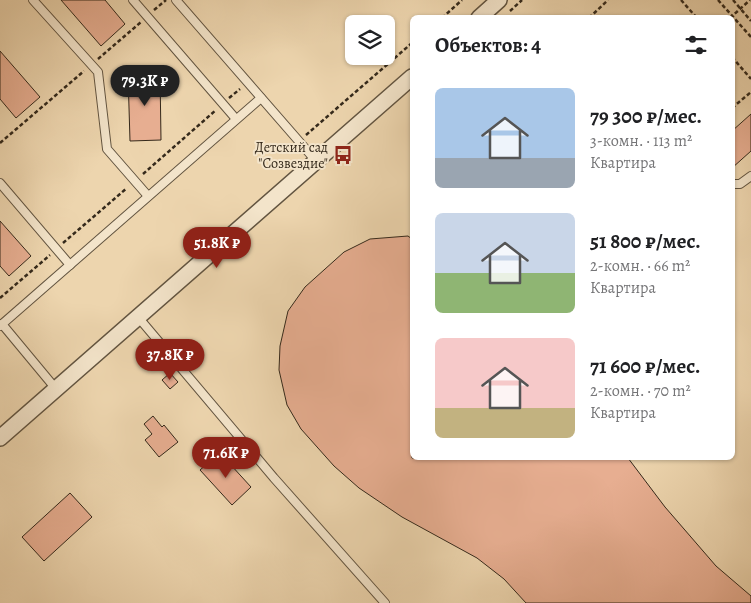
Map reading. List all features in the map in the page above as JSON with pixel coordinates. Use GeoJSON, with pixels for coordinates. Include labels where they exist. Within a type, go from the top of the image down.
{"type":"FeatureCollection","features":[{"type":"Feature","properties":{"kind":"street"},"geometry":{"type":"LineString","coordinates":[[485,15],[504,6]]}},
{"type":"Feature","properties":{"kind":"street"},"geometry":{"type":"LineString","coordinates":[[0,438],[410,79]]}},
{"type":"Feature","properties":{"kind":"lane"},"geometry":{"type":"LineString","coordinates":[[34,0],[98,72],[107,149],[148,196]]}},
{"type":"Feature","properties":{"kind":"lane"},"geometry":{"type":"LineString","coordinates":[[133,0],[236,119]]}},
{"type":"Feature","properties":{"kind":"lane"},"geometry":{"type":"LineString","coordinates":[[176,0],[317,162]]}},
{"type":"Feature","properties":{"kind":"lane"},"geometry":{"type":"LineString","coordinates":[[56,389],[1,325],[261,98]]}},
{"type":"Feature","properties":{"kind":"lane"},"geometry":{"type":"LineString","coordinates":[[735,184],[740,184],[751,176]]}},
{"type":"Feature","properties":{"kind":"lane"},"geometry":{"type":"LineString","coordinates":[[0,183],[70,264]]}},
{"type":"Feature","properties":{"kind":"lane"},"geometry":{"type":"LineString","coordinates":[[138,317],[274,478],[384,603]]}},
{"type":"Feature","properties":{"kind":"path"},"geometry":{"type":"LineString","coordinates":[[445,15],[462,0]]}},
{"type":"Feature","properties":{"kind":"path"},"geometry":{"type":"LineString","coordinates":[[504,6],[522,0]]}},
{"type":"Feature","properties":{"kind":"path"},"geometry":{"type":"LineString","coordinates":[[592,15],[608,0]]}},
{"type":"Feature","properties":{"kind":"path"},"geometry":{"type":"LineString","coordinates":[[681,0],[694,15]]}},
{"type":"Feature","properties":{"kind":"path"},"geometry":{"type":"LineString","coordinates":[[718,0],[729,15]]}},
{"type":"Feature","properties":{"kind":"path"},"geometry":{"type":"LineString","coordinates":[[733,0],[751,21]]}},
{"type":"Feature","properties":{"kind":"path"},"geometry":{"type":"LineString","coordinates":[[733,15],[750,0]]}},
{"type":"Feature","properties":{"kind":"path"},"geometry":{"type":"LineString","coordinates":[[735,21],[751,37]]}},
{"type":"Feature","properties":{"kind":"path"},"geometry":{"type":"LineString","coordinates":[[299,141],[410,45]]}},
{"type":"Feature","properties":{"kind":"path"},"geometry":{"type":"LineString","coordinates":[[735,61],[751,79]]}},
{"type":"Feature","properties":{"kind":"path"},"geometry":{"type":"LineString","coordinates":[[0,298],[248,82]]}},
{"type":"Feature","properties":{"kind":"path"},"geometry":{"type":"LineString","coordinates":[[735,105],[751,92]]}},
{"type":"Feature","properties":{"kind":"building"},"geometry":{"type":"Polygon","coordinates":[[[61,0],[105,0],[125,24],[101,46],[61,0]]]}},
{"type":"Feature","properties":{"kind":"building"},"geometry":{"type":"Polygon","coordinates":[[[0,51],[40,97],[16,118],[0,99],[0,51]]]}},
{"type":"Feature","properties":{"kind":"building"},"geometry":{"type":"Polygon","coordinates":[[[128,74],[160,74],[161,140],[130,141],[128,74]]]}},
{"type":"Feature","properties":{"kind":"building"},"geometry":{"type":"Polygon","coordinates":[[[751,114],[751,151],[735,165],[735,128],[751,114]]]}},
{"type":"Feature","properties":{"kind":"building"},"geometry":{"type":"Polygon","coordinates":[[[0,221],[31,256],[9,276],[0,266],[0,221]]]}},
{"type":"Feature","properties":{"kind":"building"},"geometry":{"type":"Polygon","coordinates":[[[408,236],[410,238],[410,460],[630,460],[665,507],[716,566],[751,596],[751,603],[526,603],[504,579],[477,558],[402,517],[359,488],[334,466],[301,429],[287,405],[279,370],[280,346],[288,311],[305,287],[344,252],[370,239],[408,236]]]}},
{"type":"Feature","properties":{"kind":"building"},"geometry":{"type":"Polygon","coordinates":[[[170,373],[178,382],[170,389],[162,380],[170,373]]]}},
{"type":"Feature","properties":{"kind":"building"},"geometry":{"type":"Polygon","coordinates":[[[153,416],[162,427],[164,425],[178,442],[159,457],[145,440],[152,434],[144,424],[153,416]]]}},
{"type":"Feature","properties":{"kind":"building"},"geometry":{"type":"Polygon","coordinates":[[[220,453],[251,487],[232,505],[200,470],[220,453]]]}},
{"type":"Feature","properties":{"kind":"building"},"geometry":{"type":"Polygon","coordinates":[[[70,493],[92,517],[44,561],[22,537],[70,493]]]}},
{"type":"Feature","properties":{"kind":"place","name":"Детский сад \"Созвездие\""},"geometry":{"type":"Point","coordinates":[343,155]}}]}
